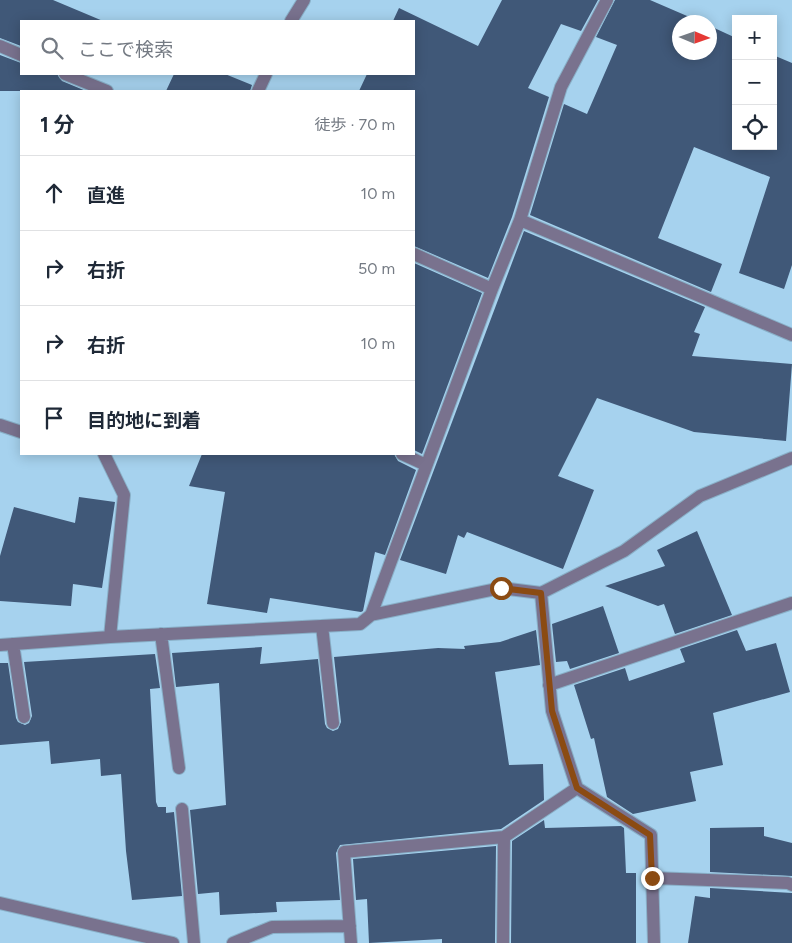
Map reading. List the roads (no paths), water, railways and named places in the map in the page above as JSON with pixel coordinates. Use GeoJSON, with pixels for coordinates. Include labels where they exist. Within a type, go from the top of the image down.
{"type":"FeatureCollection","features":[{"type":"Feature","properties":{"kind":"street"},"geometry":{"type":"LineString","coordinates":[[292,20],[304,0]]}},
{"type":"Feature","properties":{"kind":"street"},"geometry":{"type":"LineString","coordinates":[[0,645],[161,634],[360,624],[370,615],[492,289],[520,220],[561,87],[607,0]]}},
{"type":"Feature","properties":{"kind":"street"},"geometry":{"type":"LineString","coordinates":[[0,46],[20,55]]}},
{"type":"Feature","properties":{"kind":"street"},"geometry":{"type":"LineString","coordinates":[[67,75],[103,90]]}},
{"type":"Feature","properties":{"kind":"street"},"geometry":{"type":"LineString","coordinates":[[258,90],[266,75]]}},
{"type":"Feature","properties":{"kind":"street"},"geometry":{"type":"LineString","coordinates":[[520,220],[792,335]]}},
{"type":"Feature","properties":{"kind":"street"},"geometry":{"type":"LineString","coordinates":[[415,254],[492,289]]}},
{"type":"Feature","properties":{"kind":"street"},"geometry":{"type":"LineString","coordinates":[[0,425],[20,432]]}},
{"type":"Feature","properties":{"kind":"street"},"geometry":{"type":"LineString","coordinates":[[104,455],[124,495],[110,637]]}},
{"type":"Feature","properties":{"kind":"street"},"geometry":{"type":"LineString","coordinates":[[404,455],[426,465]]}},
{"type":"Feature","properties":{"kind":"street"},"geometry":{"type":"LineString","coordinates":[[370,615],[501,588],[541,593],[624,551],[700,496],[792,458]]}},
{"type":"Feature","properties":{"kind":"street"},"geometry":{"type":"LineString","coordinates":[[541,593],[552,711],[577,788],[650,835],[654,943]]}},
{"type":"Feature","properties":{"kind":"street"},"geometry":{"type":"LineString","coordinates":[[549,685],[792,603]]}},
{"type":"Feature","properties":{"kind":"street"},"geometry":{"type":"LineString","coordinates":[[322,626],[332,723]]}},
{"type":"Feature","properties":{"kind":"street"},"geometry":{"type":"LineString","coordinates":[[161,634],[179,768]]}},
{"type":"Feature","properties":{"kind":"street"},"geometry":{"type":"LineString","coordinates":[[13,644],[24,717]]}},
{"type":"Feature","properties":{"kind":"street"},"geometry":{"type":"LineString","coordinates":[[351,943],[344,852],[504,837],[577,788]]}},
{"type":"Feature","properties":{"kind":"street"},"geometry":{"type":"LineString","coordinates":[[182,810],[194,943]]}},
{"type":"Feature","properties":{"kind":"street"},"geometry":{"type":"LineString","coordinates":[[503,943],[504,837]]}},
{"type":"Feature","properties":{"kind":"street"},"geometry":{"type":"LineString","coordinates":[[652,878],[788,883],[792,885]]}},
{"type":"Feature","properties":{"kind":"street"},"geometry":{"type":"LineString","coordinates":[[0,903],[173,943]]}},
{"type":"Feature","properties":{"kind":"street"},"geometry":{"type":"LineString","coordinates":[[233,943],[272,926],[350,926]]}}]}
